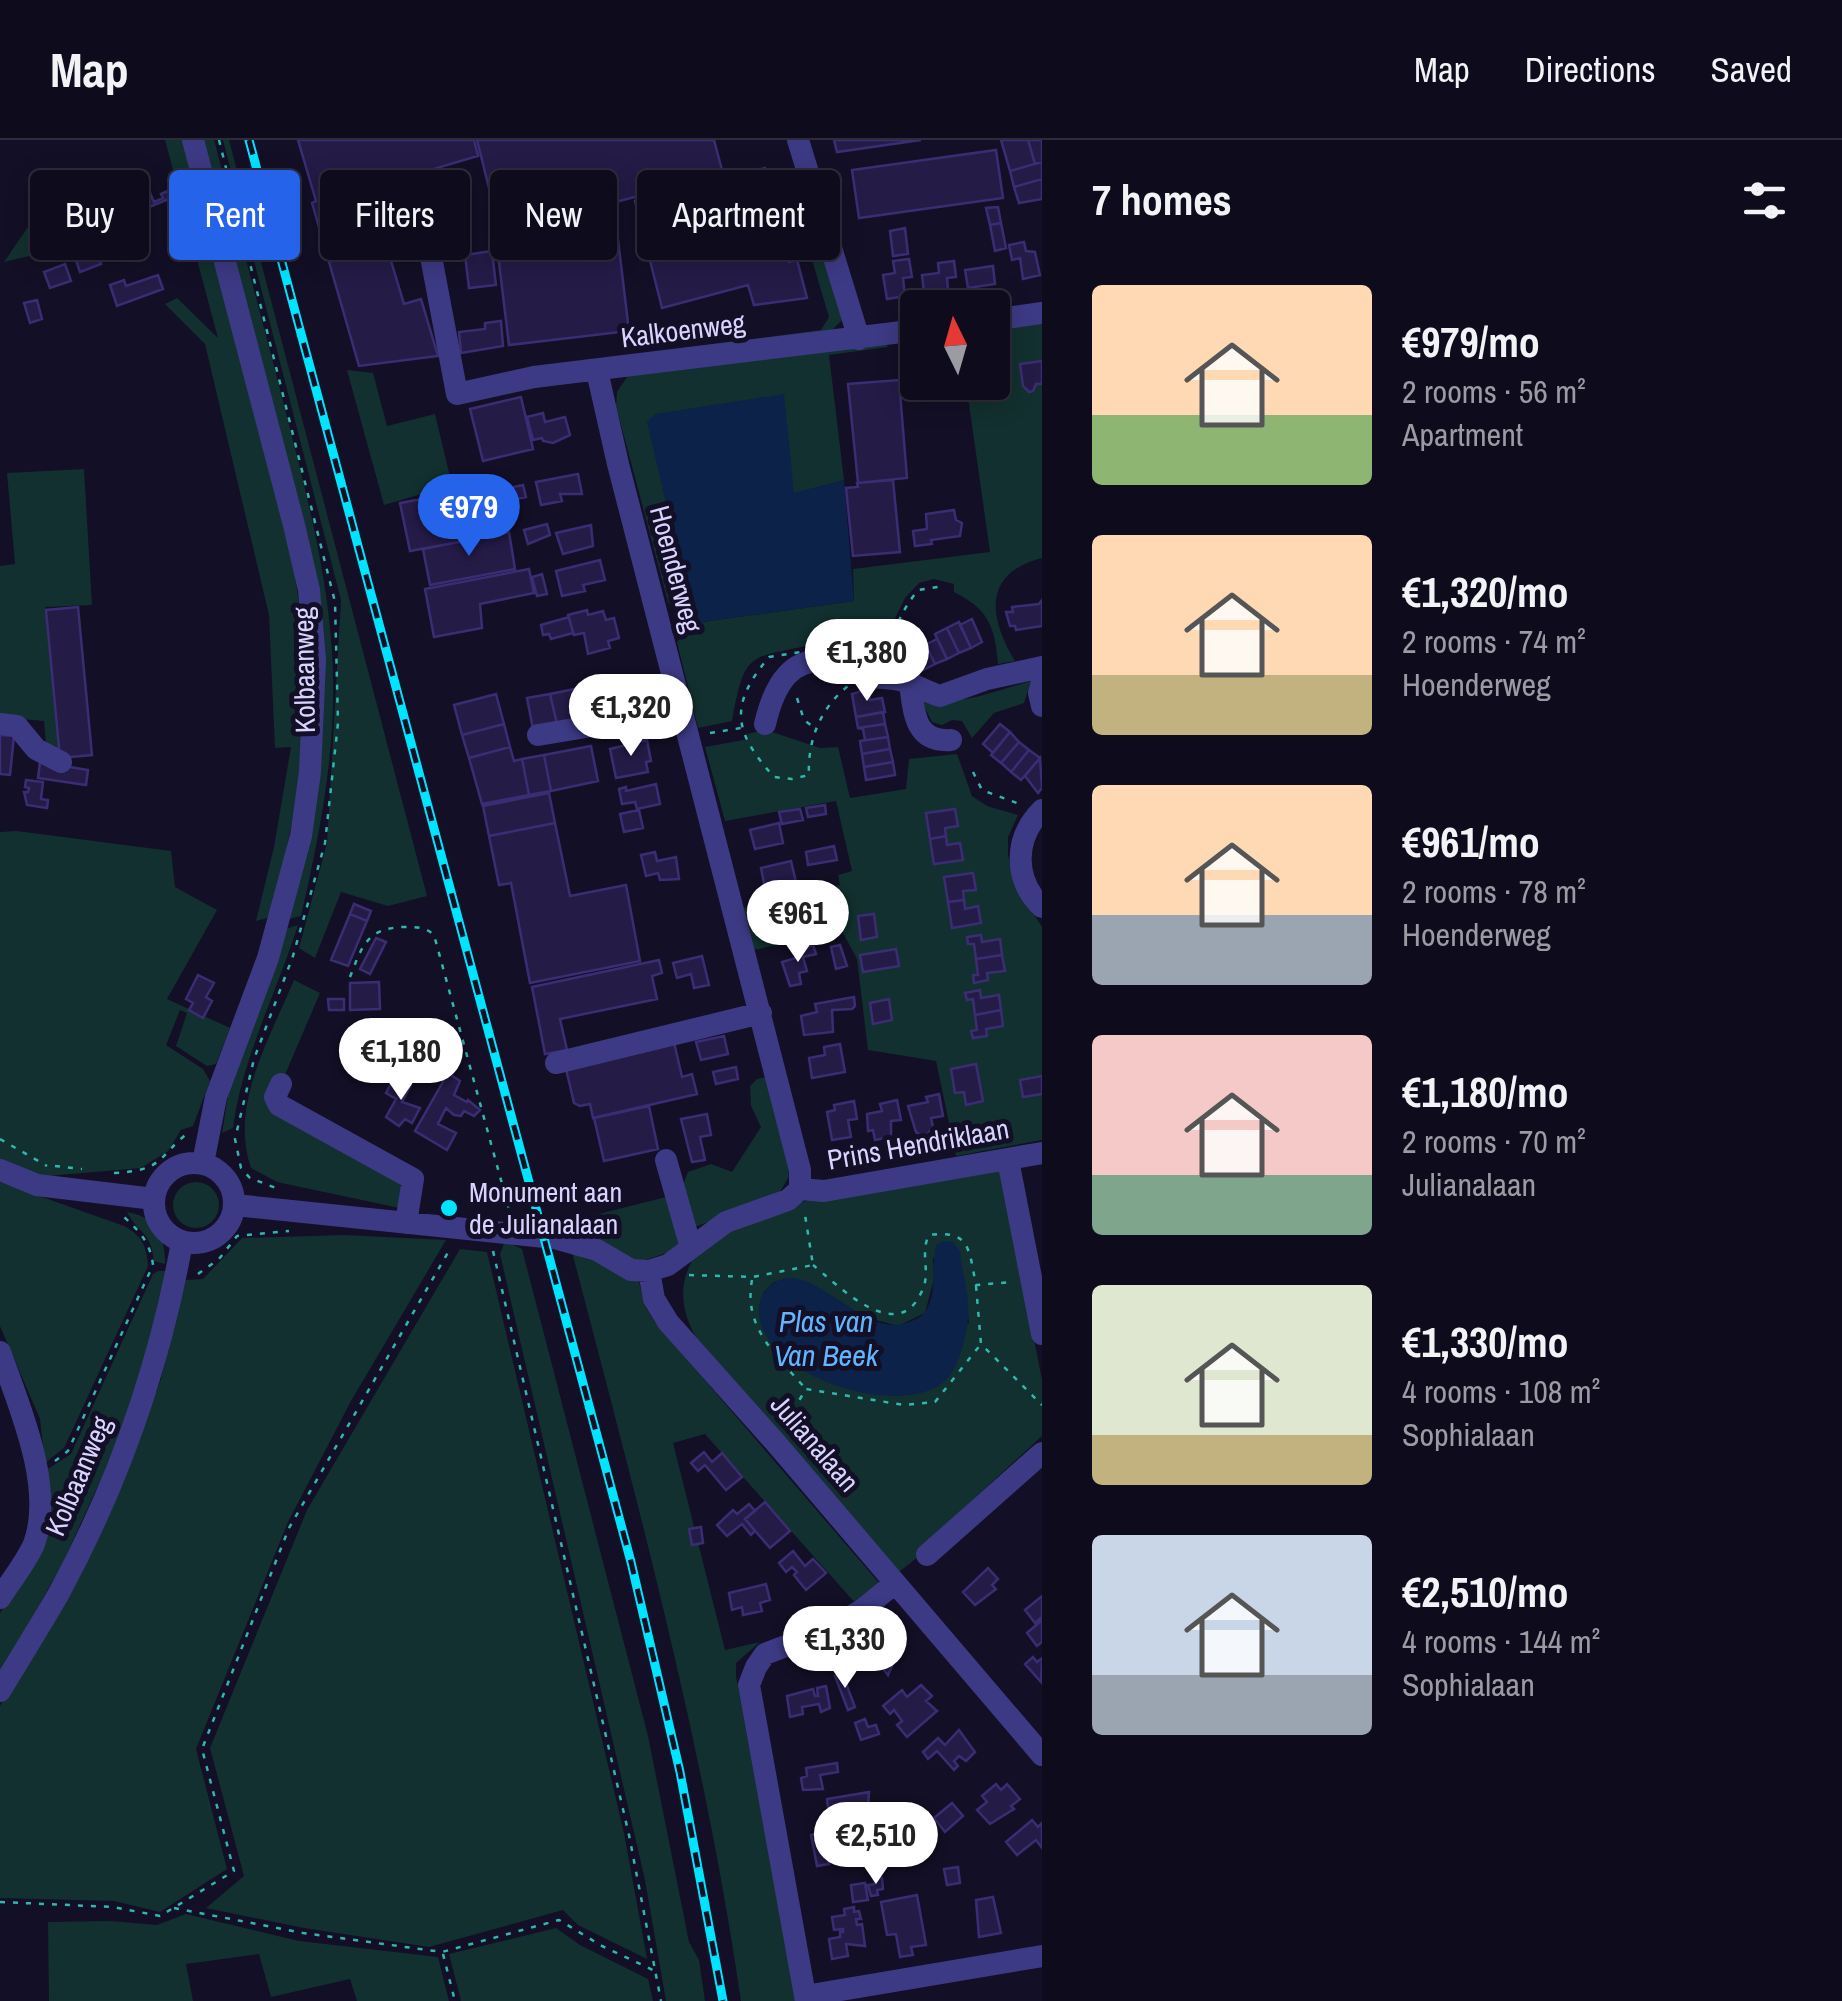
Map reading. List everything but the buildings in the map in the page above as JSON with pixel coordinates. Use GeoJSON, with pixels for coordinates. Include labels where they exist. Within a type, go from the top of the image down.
{"type":"FeatureCollection","features":[{"type":"Feature","properties":{"kind":"street","name":"Kolbaanweg"},"geometry":{"type":"LineString","coordinates":[[193,140],[294,525],[309,590],[315,660],[310,772],[301,836],[268,958],[216,1097],[203,1163]]}},
{"type":"Feature","properties":{"kind":"street"},"geometry":{"type":"LineString","coordinates":[[798,140],[859,338]]}},
{"type":"Feature","properties":{"kind":"street","name":"Kalkoenweg"},"geometry":{"type":"LineString","coordinates":[[431,260],[456,394],[534,377],[900,332]]}},
{"type":"Feature","properties":{"kind":"street"},"geometry":{"type":"LineString","coordinates":[[1010,317],[1042,313]]}},
{"type":"Feature","properties":{"kind":"street","name":"Hoenderweg"},"geometry":{"type":"LineString","coordinates":[[597,371],[800,1170],[800,1189]]}},
{"type":"Feature","properties":{"kind":"street"},"geometry":{"type":"LineString","coordinates":[[753,726],[785,674],[794,665],[815,660],[904,682],[940,696],[987,679],[1042,667]]}},
{"type":"Feature","properties":{"kind":"street"},"geometry":{"type":"LineString","coordinates":[[904,682],[926,738],[950,740]]}},
{"type":"Feature","properties":{"kind":"street"},"geometry":{"type":"LineString","coordinates":[[1042,682],[1042,706]]}},
{"type":"Feature","properties":{"kind":"street"},"geometry":{"type":"LineString","coordinates":[[538,734],[682,711]]}},
{"type":"Feature","properties":{"kind":"street"},"geometry":{"type":"LineString","coordinates":[[0,724],[17,726],[36,749],[60,762]]}},
{"type":"Feature","properties":{"kind":"street"},"geometry":{"type":"LineString","coordinates":[[1039,813],[1024,834],[1019,858],[1025,886],[1042,908]]}},
{"type":"Feature","properties":{"kind":"street"},"geometry":{"type":"LineString","coordinates":[[556,1063],[760,1013]]}},
{"type":"Feature","properties":{"kind":"street"},"geometry":{"type":"LineString","coordinates":[[281,1084],[275,1097],[279,1106],[413,1179],[406,1223]]}},
{"type":"Feature","properties":{"kind":"street","name":"Prins Hendriklaan"},"geometry":{"type":"LineString","coordinates":[[649,1271],[668,1265],[726,1222],[788,1200],[800,1189],[824,1190],[1042,1153]]}},
{"type":"Feature","properties":{"kind":"street"},"geometry":{"type":"LineString","coordinates":[[666,1160],[690,1248]]}},
{"type":"Feature","properties":{"kind":"street"},"geometry":{"type":"LineString","coordinates":[[1008,1160],[1042,1334]]}},
{"type":"Feature","properties":{"kind":"street"},"geometry":{"type":"LineString","coordinates":[[190,1163],[203,1163],[227,1178],[235,1205],[232,1220],[212,1240],[182,1242],[164,1230],[154,1199],[166,1174],[190,1163]]}},
{"type":"Feature","properties":{"kind":"street"},"geometry":{"type":"LineString","coordinates":[[0,1170],[37,1185],[154,1199]]}},
{"type":"Feature","properties":{"kind":"street"},"geometry":{"type":"LineString","coordinates":[[235,1205],[577,1243],[631,1270],[649,1271]]}},
{"type":"Feature","properties":{"kind":"street","name":"Kolbaanweg"},"geometry":{"type":"LineString","coordinates":[[0,1691],[60,1592],[125,1450],[165,1326],[182,1242]]}},
{"type":"Feature","properties":{"kind":"street","name":"Julianalaan"},"geometry":{"type":"LineString","coordinates":[[649,1271],[659,1310],[1042,1755]]}},
{"type":"Feature","properties":{"kind":"street"},"geometry":{"type":"LineString","coordinates":[[0,1352],[26,1425],[38,1474],[41,1509],[34,1544],[0,1598]]}},
{"type":"Feature","properties":{"kind":"street"},"geometry":{"type":"LineString","coordinates":[[927,1554],[1042,1453]]}},
{"type":"Feature","properties":{"kind":"street"},"geometry":{"type":"LineString","coordinates":[[895,1583],[862,1610],[825,1632],[765,1654],[749,1684],[805,1999],[1042,1956]]}},
{"type":"Feature","properties":{"kind":"path","name":"Kolbaanweg"},"geometry":{"type":"LineString","coordinates":[[220,140],[335,602],[338,706],[325,843],[294,956],[254,1059],[235,1139],[242,1168],[250,1178],[267,1186]]}},
{"type":"Feature","properties":{"kind":"path"},"geometry":{"type":"LineString","coordinates":[[904,682],[892,640],[899,619],[918,590],[944,586]]}},
{"type":"Feature","properties":{"kind":"path"},"geometry":{"type":"LineString","coordinates":[[848,637],[861,653],[866,675],[840,692],[811,736],[809,775],[792,779],[774,777],[746,742],[753,726],[744,698],[769,657],[820,649],[848,637]]}},
{"type":"Feature","properties":{"kind":"path"},"geometry":{"type":"LineString","coordinates":[[785,674],[796,687],[804,720],[816,729]]}},
{"type":"Feature","properties":{"kind":"path"},"geometry":{"type":"LineString","coordinates":[[689,736],[753,726]]}},
{"type":"Feature","properties":{"kind":"path"},"geometry":{"type":"LineString","coordinates":[[973,772],[982,790],[1039,813]]}},
{"type":"Feature","properties":{"kind":"path"},"geometry":{"type":"LineString","coordinates":[[350,977],[369,938],[382,929],[416,927],[428,929],[434,935],[515,1234]]}},
{"type":"Feature","properties":{"kind":"path"},"geometry":{"type":"LineString","coordinates":[[102,1174],[157,1166],[186,1131],[207,1135]]}},
{"type":"Feature","properties":{"kind":"path"},"geometry":{"type":"LineString","coordinates":[[0,1139],[48,1166],[85,1170]]}},
{"type":"Feature","properties":{"kind":"path"},"geometry":{"type":"LineString","coordinates":[[126,1172],[123,1217],[140,1230],[151,1248],[153,1264],[202,1274],[237,1236],[266,1232]]}},
{"type":"Feature","properties":{"kind":"path"},"geometry":{"type":"LineString","coordinates":[[800,1189],[814,1265],[860,1304],[888,1314],[912,1307],[926,1286],[924,1244],[930,1235],[948,1232],[960,1236],[969,1248],[981,1344],[1042,1405]]}},
{"type":"Feature","properties":{"kind":"path"},"geometry":{"type":"LineString","coordinates":[[0,1902],[113,1907],[160,1916],[234,1871],[202,1750],[289,1528],[454,1241]]}},
{"type":"Feature","properties":{"kind":"path"},"geometry":{"type":"LineString","coordinates":[[492,1247],[629,1835],[661,2001]]}},
{"type":"Feature","properties":{"kind":"path","name":"Kolbaanweg"},"geometry":{"type":"LineString","coordinates":[[38,1474],[68,1451],[153,1264]]}},
{"type":"Feature","properties":{"kind":"path"},"geometry":{"type":"LineString","coordinates":[[682,1278],[694,1273],[753,1277],[814,1265]]}},
{"type":"Feature","properties":{"kind":"path"},"geometry":{"type":"LineString","coordinates":[[753,1277],[748,1302],[764,1341],[806,1389],[904,1406],[935,1402],[981,1344]]}},
{"type":"Feature","properties":{"kind":"path"},"geometry":{"type":"LineString","coordinates":[[976,1285],[1032,1280]]}},
{"type":"Feature","properties":{"kind":"path"},"geometry":{"type":"LineString","coordinates":[[775,1442],[806,1389]]}},
{"type":"Feature","properties":{"kind":"path"},"geometry":{"type":"LineString","coordinates":[[174,1908],[303,1933],[442,1952],[559,1920],[656,1972]]}},
{"type":"Feature","properties":{"kind":"path"},"geometry":{"type":"LineString","coordinates":[[442,1952],[454,2001]]}},
{"type":"Feature","properties":{"kind":"green space"},"geometry":{"type":"Polygon","coordinates":[[[165,140],[184,140],[192,170],[173,170],[165,140]]]}},
{"type":"Feature","properties":{"kind":"green space"},"geometry":{"type":"Polygon","coordinates":[[[202,140],[214,140],[222,170],[209,170],[202,140]]]}},
{"type":"Feature","properties":{"kind":"green space"},"geometry":{"type":"Polygon","coordinates":[[[223,140],[229,140],[237,170],[231,170],[223,140]]]}},
{"type":"Feature","properties":{"kind":"green space"},"geometry":{"type":"Polygon","coordinates":[[[30,224],[30,256],[4,262],[30,224]]]}},
{"type":"Feature","properties":{"kind":"green space"},"geometry":{"type":"Polygon","coordinates":[[[197,260],[216,260],[279,501],[302,624],[304,721],[297,787],[271,917],[256,921],[274,847],[291,747],[275,748],[269,615],[205,344],[165,304],[177,298],[218,338],[197,260]]]}},
{"type":"Feature","properties":{"kind":"green space"},"geometry":{"type":"Polygon","coordinates":[[[229,260],[246,260],[259,311],[321,562],[332,652],[332,719],[326,785],[301,916],[289,919],[321,660],[229,260]]]}},
{"type":"Feature","properties":{"kind":"green space"},"geometry":{"type":"Polygon","coordinates":[[[254,260],[260,260],[427,896],[388,906],[341,892],[315,958],[299,948],[327,843],[341,600],[254,260]]]}},
{"type":"Feature","properties":{"kind":"green space"},"geometry":{"type":"Polygon","coordinates":[[[812,260],[824,260],[842,320],[832,330],[651,352],[821,330],[829,317],[812,260]]]}},
{"type":"Feature","properties":{"kind":"green space"},"geometry":{"type":"Polygon","coordinates":[[[1042,321],[1042,558],[1009,574],[996,599],[1000,628],[1015,661],[998,664],[992,629],[982,612],[954,592],[954,584],[934,579],[919,583],[905,598],[886,637],[891,669],[873,667],[861,634],[853,633],[764,656],[754,661],[741,680],[732,721],[698,728],[677,642],[694,623],[854,601],[853,569],[990,552],[968,400],[1010,400],[1010,326],[1042,321]]]}},
{"type":"Feature","properties":{"kind":"green space"},"geometry":{"type":"Polygon","coordinates":[[[885,343],[888,347],[829,355],[844,480],[793,494],[648,422],[692,608],[676,611],[668,602],[616,406],[617,392],[629,374],[885,343]]]}},
{"type":"Feature","properties":{"kind":"green space"},"geometry":{"type":"Polygon","coordinates":[[[347,370],[373,373],[387,426],[435,414],[452,485],[384,505],[347,370]]]}},
{"type":"Feature","properties":{"kind":"green space"},"geometry":{"type":"Polygon","coordinates":[[[84,469],[92,605],[45,607],[59,752],[46,745],[44,721],[0,717],[0,566],[15,564],[7,473],[84,469]]]}},
{"type":"Feature","properties":{"kind":"green space"},"geometry":{"type":"Polygon","coordinates":[[[1031,681],[1024,703],[994,713],[972,738],[962,721],[942,725],[932,722],[921,700],[963,700],[1031,681]]]}},
{"type":"Feature","properties":{"kind":"green space"},"geometry":{"type":"Polygon","coordinates":[[[766,730],[820,748],[838,747],[850,798],[906,789],[909,759],[957,754],[972,796],[987,806],[1018,815],[1008,837],[1008,855],[1015,884],[1042,927],[1042,1140],[956,1156],[936,1061],[868,1050],[857,959],[842,931],[753,950],[743,908],[840,885],[838,875],[852,871],[836,801],[725,821],[705,747],[749,739],[747,734],[766,730]]]}},
{"type":"Feature","properties":{"kind":"green space"},"geometry":{"type":"Polygon","coordinates":[[[0,832],[171,851],[175,887],[217,910],[167,999],[230,1028],[216,1064],[207,1066],[176,1046],[187,1013],[180,1010],[166,1045],[203,1069],[210,1081],[193,1126],[181,1130],[168,1151],[141,1168],[47,1176],[17,1169],[0,1159],[0,832]]]}},
{"type":"Feature","properties":{"kind":"green space"},"geometry":{"type":"Polygon","coordinates":[[[298,925],[252,1051],[233,1128],[222,1133],[231,1077],[285,929],[298,925]]]}},
{"type":"Feature","properties":{"kind":"green space"},"geometry":{"type":"Polygon","coordinates":[[[294,980],[320,993],[272,1105],[399,1178],[404,1188],[404,1209],[277,1182],[251,1168],[245,1120],[249,1096],[264,1048],[294,980]]]}},
{"type":"Feature","properties":{"kind":"green space"},"geometry":{"type":"Polygon","coordinates":[[[768,1077],[790,1164],[788,1178],[779,1194],[695,1227],[679,1194],[688,1172],[711,1164],[732,1172],[761,1127],[751,1106],[750,1086],[757,1079],[768,1077]]]}},
{"type":"Feature","properties":{"kind":"green space"},"geometry":{"type":"Polygon","coordinates":[[[1001,1170],[1042,1380],[1042,1436],[899,1572],[697,1339],[684,1303],[688,1270],[706,1243],[748,1216],[891,1185],[1001,1170]],[[933,1257],[934,1279],[925,1313],[898,1326],[865,1317],[810,1284],[774,1282],[764,1292],[759,1306],[848,1388],[969,1323],[964,1289],[933,1257]]]}},
{"type":"Feature","properties":{"kind":"green space"},"geometry":{"type":"Polygon","coordinates":[[[0,1182],[124,1226],[139,1237],[147,1259],[148,1266],[64,1448],[45,1463],[40,1419],[0,1326],[0,1182]]]}},
{"type":"Feature","properties":{"kind":"green space"},"geometry":{"type":"Polygon","coordinates":[[[196,1182],[212,1189],[219,1205],[212,1221],[196,1228],[180,1221],[173,1205],[180,1189],[196,1182]]]}},
{"type":"Feature","properties":{"kind":"green space"},"geometry":{"type":"Polygon","coordinates":[[[670,1196],[681,1248],[639,1262],[559,1231],[575,1220],[670,1196]]]}},
{"type":"Feature","properties":{"kind":"green space"},"geometry":{"type":"Polygon","coordinates":[[[127,1212],[152,1223],[161,1237],[165,1264],[154,1261],[147,1237],[127,1212]]]}},
{"type":"Feature","properties":{"kind":"green space"},"geometry":{"type":"Polygon","coordinates":[[[344,1235],[446,1240],[351,1401],[288,1522],[196,1749],[227,1869],[160,1912],[114,1901],[0,1898],[0,1706],[133,1454],[161,1379],[185,1280],[203,1279],[242,1238],[344,1235]]]}},
{"type":"Feature","properties":{"kind":"green space"},"geometry":{"type":"Polygon","coordinates":[[[505,1241],[522,1249],[648,1736],[689,1942],[699,1960],[705,2001],[666,2001],[645,1880],[500,1254],[505,1241]]]}},
{"type":"Feature","properties":{"kind":"green space"},"geometry":{"type":"Polygon","coordinates":[[[571,1248],[639,1282],[645,1306],[654,1321],[880,1584],[856,1604],[705,1434],[673,1443],[725,1650],[760,1642],[736,1663],[736,1676],[796,2001],[741,2001],[688,1716],[571,1248]]]}},
{"type":"Feature","properties":{"kind":"green space"},"geometry":{"type":"Polygon","coordinates":[[[460,1249],[487,1252],[624,1833],[647,1959],[578,1925],[563,1910],[429,1947],[206,1908],[244,1876],[210,1748],[307,1510],[460,1249]]]}},
{"type":"Feature","properties":{"kind":"green space"},"geometry":{"type":"Polygon","coordinates":[[[166,1271],[138,1388],[63,1562],[0,1675],[0,1613],[37,1554],[46,1470],[71,1454],[153,1274],[166,1271]]]}},
{"type":"Feature","properties":{"kind":"green space"},"geometry":{"type":"Polygon","coordinates":[[[186,1914],[299,1941],[438,1957],[449,2001],[357,2001],[350,1979],[271,1997],[259,1954],[186,1964],[193,2001],[49,2001],[48,1922],[157,1925],[186,1914]]]}},
{"type":"Feature","properties":{"kind":"green space"},"geometry":{"type":"Polygon","coordinates":[[[556,1928],[580,1945],[648,1979],[653,2001],[461,2001],[449,1954],[556,1928]]]}},
{"type":"Feature","properties":{"kind":"water"},"geometry":{"type":"Polygon","coordinates":[[[784,394],[794,493],[844,480],[854,601],[694,623],[647,422],[655,414],[784,394]]]}},
{"type":"Feature","properties":{"kind":"water","name":"Plas van Van Beek"},"geometry":{"type":"Polygon","coordinates":[[[953,1242],[960,1251],[968,1308],[960,1356],[944,1382],[923,1392],[895,1396],[864,1393],[804,1371],[780,1353],[764,1331],[761,1299],[769,1287],[784,1279],[800,1279],[817,1286],[871,1319],[889,1325],[916,1319],[929,1305],[936,1245],[953,1242]]]}},
{"type":"Feature","properties":{"kind":"railway"},"geometry":{"type":"LineString","coordinates":[[249,140],[631,1562],[680,1772],[723,2001]]}},
{"type":"Feature","properties":{"kind":"place","name":"Monument aan de Julianalaan"},"geometry":{"type":"Point","coordinates":[449,1208]}}]}
